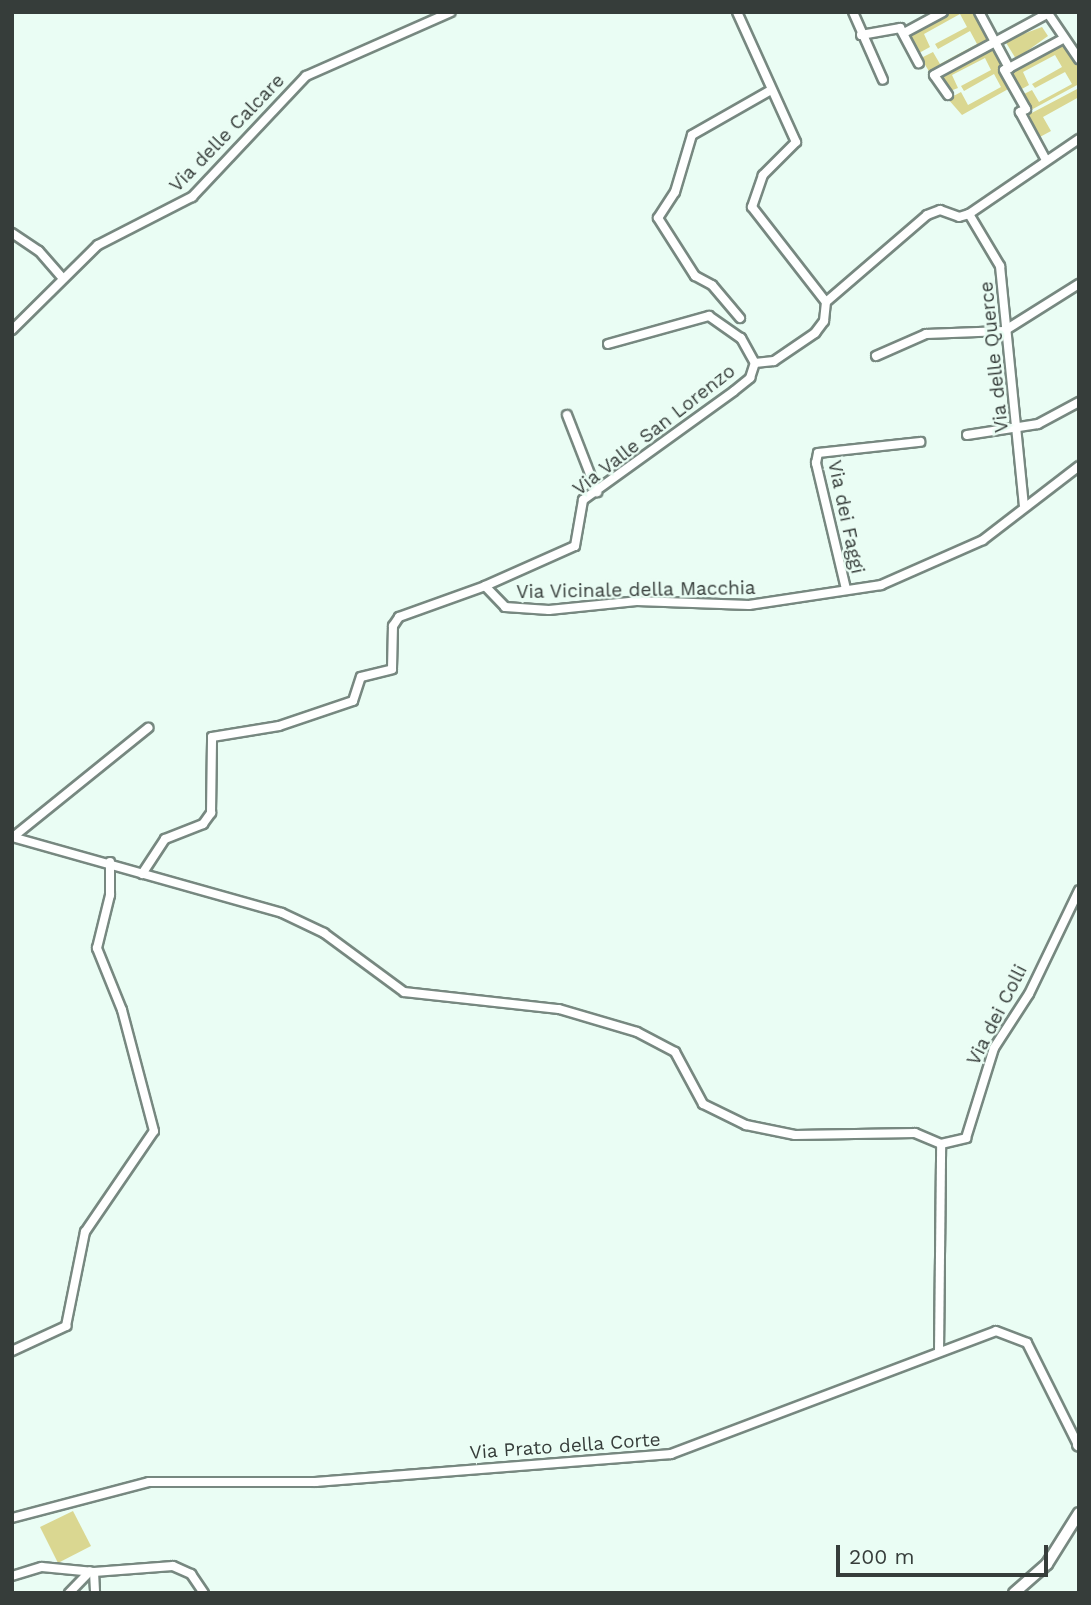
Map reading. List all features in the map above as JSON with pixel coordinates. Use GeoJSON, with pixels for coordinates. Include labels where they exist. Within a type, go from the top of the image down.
{"type":"FeatureCollection","features":[{"type":"Feature","properties":{"kind":"main road"},"geometry":{"type":"LineString","coordinates":[[1014,1593],[1045,1567],[1079,1513]]}},
{"type":"Feature","properties":{"kind":"street","name":"Via delle Calcare"},"geometry":{"type":"LineString","coordinates":[[12,330],[33,315],[62,277],[107,239],[192,197],[309,74],[451,12]]}},
{"type":"Feature","properties":{"kind":"street"},"geometry":{"type":"LineString","coordinates":[[737,12],[796,145],[763,175],[752,207],[826,302]]}},
{"type":"Feature","properties":{"kind":"street"},"geometry":{"type":"LineString","coordinates":[[853,12],[883,80]]}},
{"type":"Feature","properties":{"kind":"street"},"geometry":{"type":"LineString","coordinates":[[904,33],[943,12]]}},
{"type":"Feature","properties":{"kind":"street"},"geometry":{"type":"LineString","coordinates":[[979,12],[1009,68]]}},
{"type":"Feature","properties":{"kind":"street"},"geometry":{"type":"LineString","coordinates":[[948,95],[934,75],[1047,13],[1062,40]]}},
{"type":"Feature","properties":{"kind":"street"},"geometry":{"type":"LineString","coordinates":[[861,35],[892,26],[904,33],[919,64]]}},
{"type":"Feature","properties":{"kind":"street"},"geometry":{"type":"LineString","coordinates":[[1046,160],[1020,112],[1026,109],[1004,70],[1067,37],[1079,59]]}},
{"type":"Feature","properties":{"kind":"street"},"geometry":{"type":"LineString","coordinates":[[740,318],[712,285],[697,278],[658,218],[675,192],[692,135],[771,90]]}},
{"type":"Feature","properties":{"kind":"street"},"geometry":{"type":"LineString","coordinates":[[969,214],[1079,139]]}},
{"type":"Feature","properties":{"kind":"street","name":"Via Valle San Lorenzo"},"geometry":{"type":"LineString","coordinates":[[485,586],[575,546],[578,507],[744,384],[755,363],[774,361],[815,333],[824,321],[826,302],[929,214],[942,209],[958,218],[969,214]]}},
{"type":"Feature","properties":{"kind":"street","name":"Via delle Querce"},"geometry":{"type":"LineString","coordinates":[[969,214],[1000,266],[1004,331],[1024,505]]}},
{"type":"Feature","properties":{"kind":"street"},"geometry":{"type":"LineString","coordinates":[[12,233],[39,251],[62,277]]}},
{"type":"Feature","properties":{"kind":"street"},"geometry":{"type":"LineString","coordinates":[[876,356],[926,334],[1004,331],[1079,284]]}},
{"type":"Feature","properties":{"kind":"street"},"geometry":{"type":"LineString","coordinates":[[608,344],[712,317],[741,338],[755,363]]}},
{"type":"Feature","properties":{"kind":"street"},"geometry":{"type":"LineString","coordinates":[[967,435],[1048,421],[1079,402]]}},
{"type":"Feature","properties":{"kind":"street"},"geometry":{"type":"LineString","coordinates":[[567,415],[597,492]]}},
{"type":"Feature","properties":{"kind":"street","name":"Via dei Faggi"},"geometry":{"type":"LineString","coordinates":[[846,589],[816,463],[818,453],[920,442]]}},
{"type":"Feature","properties":{"kind":"street","name":"Via Vicinale della Macchia"},"geometry":{"type":"LineString","coordinates":[[485,586],[505,607],[549,610],[637,601],[742,606],[886,583],[944,561],[983,540],[1024,505],[1079,466]]}},
{"type":"Feature","properties":{"kind":"street"},"geometry":{"type":"LineString","coordinates":[[142,874],[163,841],[210,816],[212,737],[279,726],[351,702],[363,676],[392,669],[398,617],[485,586]]}},
{"type":"Feature","properties":{"kind":"street"},"geometry":{"type":"LineString","coordinates":[[13,837],[148,728]]}},
{"type":"Feature","properties":{"kind":"street"},"geometry":{"type":"LineString","coordinates":[[13,837],[110,862],[142,874],[293,917],[334,940],[404,992],[559,1009],[637,1032],[675,1052],[703,1104],[741,1123],[794,1135],[923,1133],[942,1144],[939,1351]]}},
{"type":"Feature","properties":{"kind":"street"},"geometry":{"type":"LineString","coordinates":[[12,1351],[67,1325],[85,1232],[150,1138],[152,1108],[97,948],[110,895],[110,862]]}},
{"type":"Feature","properties":{"kind":"street","name":"Via dei Colli"},"geometry":{"type":"LineString","coordinates":[[942,1144],[966,1138],[994,1048],[1028,996],[1079,890]]}},
{"type":"Feature","properties":{"kind":"street","name":"Via Prato della Corte"},"geometry":{"type":"LineString","coordinates":[[12,1518],[149,1482],[316,1482],[671,1454],[776,1418],[939,1351],[996,1331],[1020,1337],[1078,1446]]}},
{"type":"Feature","properties":{"kind":"street"},"geometry":{"type":"LineString","coordinates":[[12,1576],[42,1567],[92,1572],[176,1566],[191,1574],[204,1593]]}},
{"type":"Feature","properties":{"kind":"street"},"geometry":{"type":"LineString","coordinates":[[69,1593],[92,1572]]}},
{"type":"Feature","properties":{"kind":"street"},"geometry":{"type":"LineString","coordinates":[[92,1572],[96,1593]]}},
{"type":"Feature","properties":{"kind":"shaded area"},"geometry":{"type":"Polygon","coordinates":[[[949,12],[974,12],[990,40],[930,73],[921,58],[933,52],[940,64],[977,44],[970,31],[938,49],[935,44],[967,27],[960,14],[924,34],[930,47],[919,53],[908,35],[949,12]]]}},
{"type":"Feature","properties":{"kind":"shaded area"},"geometry":{"type":"Polygon","coordinates":[[[1042,27],[1048,36],[1016,59],[1005,41],[1042,27]]]}},
{"type":"Feature","properties":{"kind":"shaded area"},"geometry":{"type":"Polygon","coordinates":[[[1066,41],[1079,65],[1079,84],[1031,110],[1022,95],[1032,90],[1039,102],[1072,84],[1065,72],[1035,88],[1032,84],[1062,67],[1055,55],[1023,72],[1029,85],[1020,90],[1010,72],[1066,41]]]}},
{"type":"Feature","properties":{"kind":"shaded area"},"geometry":{"type":"Polygon","coordinates":[[[993,46],[1010,88],[962,115],[948,99],[961,92],[968,105],[1001,87],[994,74],[964,91],[961,86],[991,70],[985,58],[952,75],[958,88],[950,91],[940,75],[993,46]]]}},
{"type":"Feature","properties":{"kind":"shaded area"},"geometry":{"type":"Polygon","coordinates":[[[1079,88],[1079,97],[1043,117],[1051,131],[1038,138],[1026,116],[1079,88]]]}},
{"type":"Feature","properties":{"kind":"shaded area"},"geometry":{"type":"Polygon","coordinates":[[[73,1511],[91,1546],[58,1563],[40,1527],[73,1511]]]}}]}
